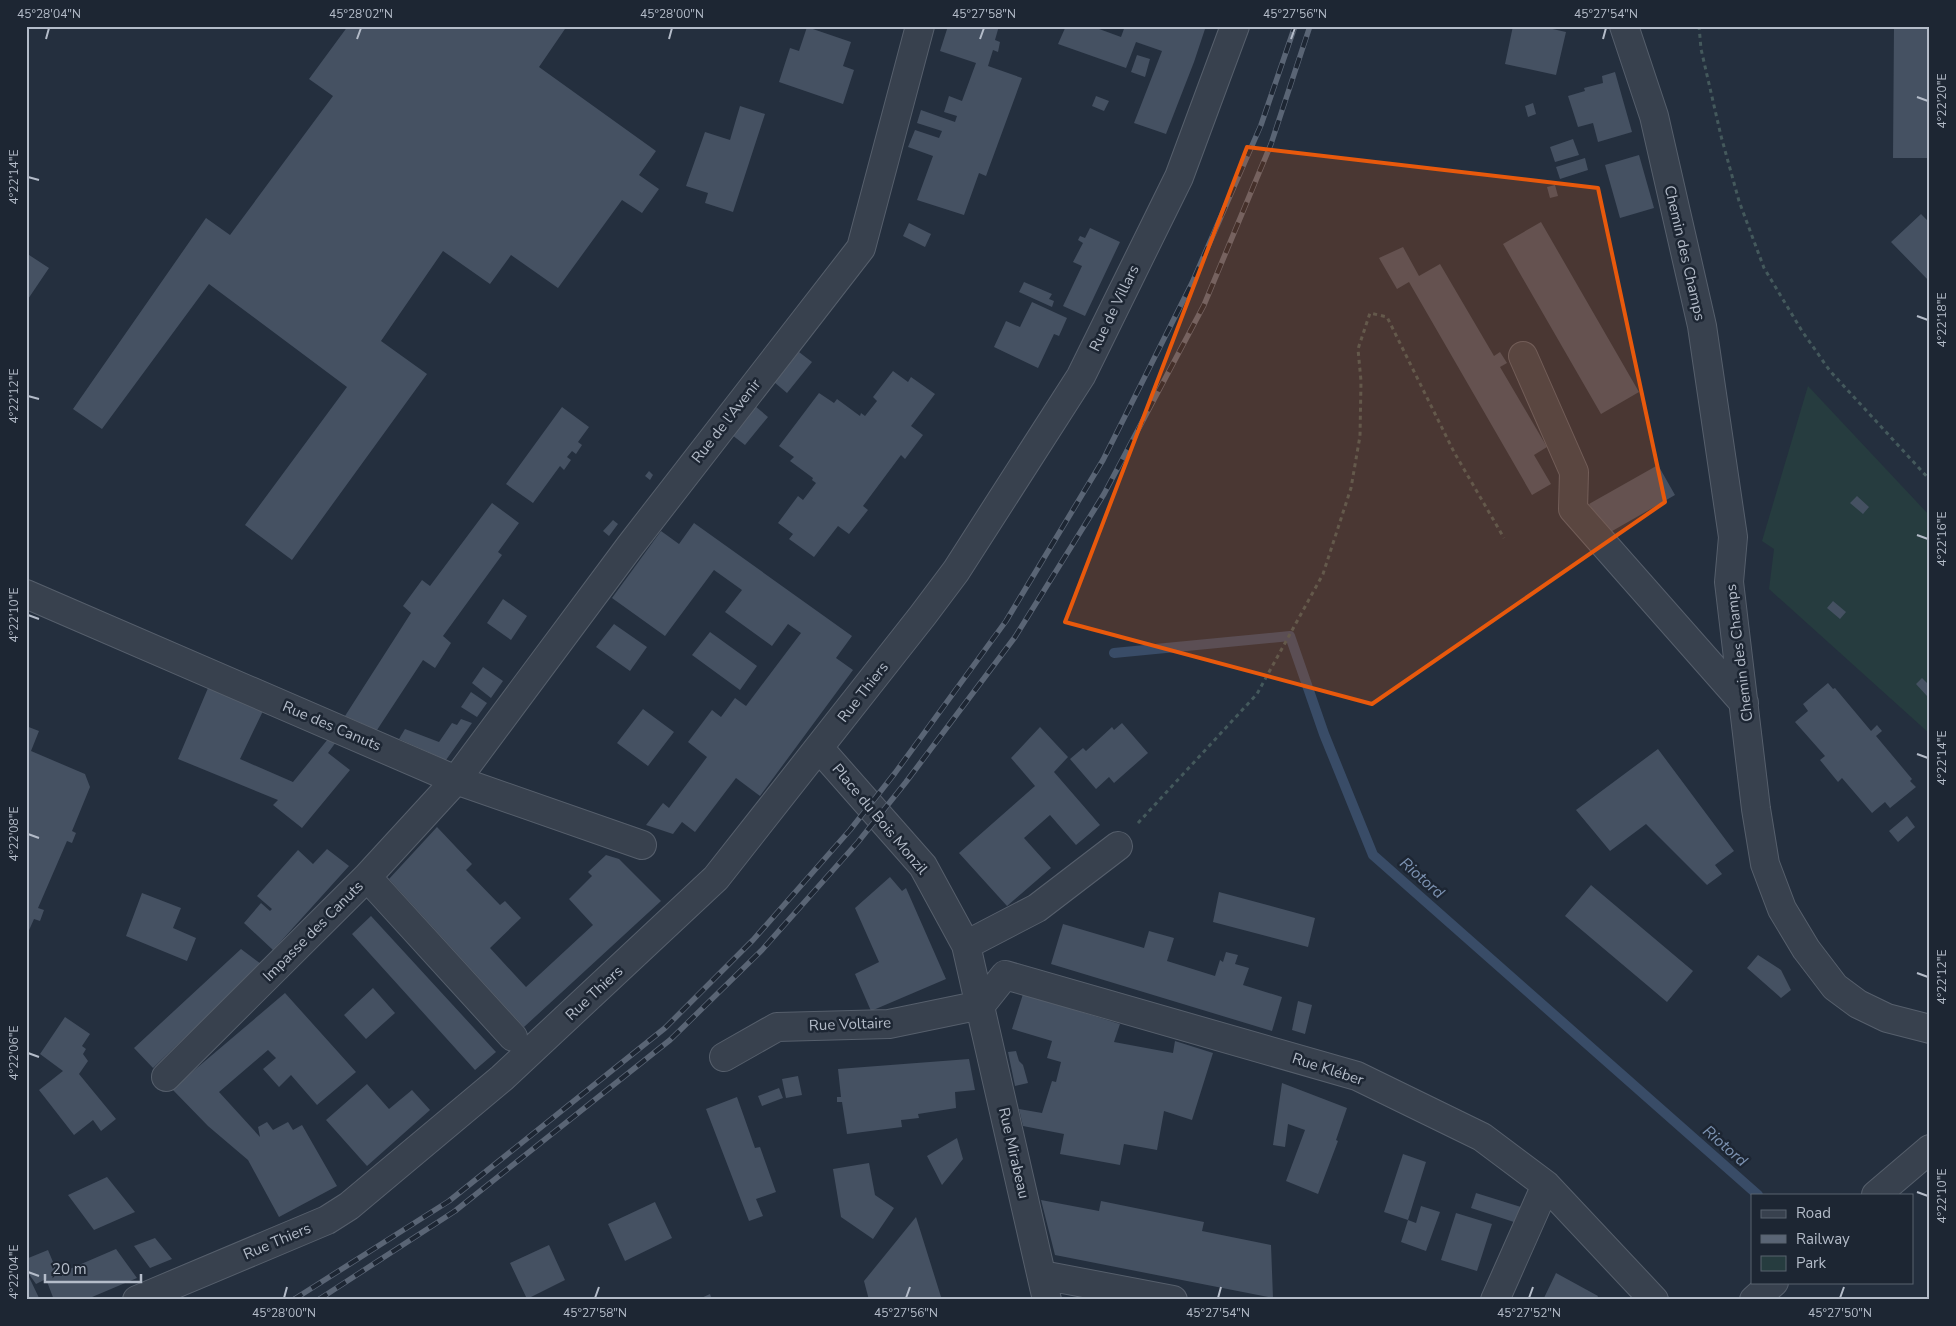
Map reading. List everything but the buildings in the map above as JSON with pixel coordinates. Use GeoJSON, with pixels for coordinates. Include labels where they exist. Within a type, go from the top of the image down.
{"type":"FeatureCollection","features":[{"type":"Feature","properties":{"kind":"street","name":"Rue de l'Avenir"},"geometry":{"type":"LineString","coordinates":[[456,780],[630,546],[861,248],[920,26]]}},
{"type":"Feature","properties":{"kind":"street","name":"Rue de Villars"},"geometry":{"type":"LineString","coordinates":[[956,571],[1081,376],[1179,177],[1235,26]]}},
{"type":"Feature","properties":{"kind":"street","name":"Chemin des Champs"},"geometry":{"type":"LineString","coordinates":[[1624,26],[1654,116],[1702,326],[1733,537],[1729,582],[1756,809],[1765,864],[1782,909],[1806,949],[1835,987],[1858,1004],[1887,1018],[1930,1029]]}},
{"type":"Feature","properties":{"kind":"street"},"geometry":{"type":"LineString","coordinates":[[1523,356],[1574,472],[1573,509],[1744,703]]}},
{"type":"Feature","properties":{"kind":"street","name":"Rue Thiers"},"geometry":{"type":"LineString","coordinates":[[136,1300],[327,1220],[349,1206],[502,1078],[716,878],[872,681],[956,571]]}},
{"type":"Feature","properties":{"kind":"street","name":"Rue des Canuts"},"geometry":{"type":"LineString","coordinates":[[26,594],[456,780],[642,845]]}},
{"type":"Feature","properties":{"kind":"street","name":"Place du Bois Monzil"},"geometry":{"type":"LineString","coordinates":[[819,748],[923,866],[966,945],[981,1005]]}},
{"type":"Feature","properties":{"kind":"street","name":"Impasse des Canuts"},"geometry":{"type":"LineString","coordinates":[[166,1077],[367,877],[456,780]]}},
{"type":"Feature","properties":{"kind":"street"},"geometry":{"type":"LineString","coordinates":[[966,945],[1037,908],[1118,846]]}},
{"type":"Feature","properties":{"kind":"street"},"geometry":{"type":"LineString","coordinates":[[367,877],[512,1037]]}},
{"type":"Feature","properties":{"kind":"street","name":"Rue Kléber"},"geometry":{"type":"LineString","coordinates":[[981,1005],[1005,974],[1357,1076],[1482,1137],[1546,1185],[1654,1300]]}},
{"type":"Feature","properties":{"kind":"street","name":"Rue Voltaire"},"geometry":{"type":"LineString","coordinates":[[724,1056],[777,1026],[889,1024],[981,1005]]}},
{"type":"Feature","properties":{"kind":"street","name":"Rue Mirabeau"},"geometry":{"type":"LineString","coordinates":[[981,1005],[1044,1288]]}},
{"type":"Feature","properties":{"kind":"street"},"geometry":{"type":"LineString","coordinates":[[1877,1194],[1930,1149]]}},
{"type":"Feature","properties":{"kind":"street"},"geometry":{"type":"LineString","coordinates":[[1495,1300],[1546,1185]]}},
{"type":"Feature","properties":{"kind":"street"},"geometry":{"type":"LineString","coordinates":[[1754,1300],[1772,1284]]}},
{"type":"Feature","properties":{"kind":"street"},"geometry":{"type":"LineString","coordinates":[[1044,1288],[1173,1300]]}},
{"type":"Feature","properties":{"kind":"path"},"geometry":{"type":"LineString","coordinates":[[1699,26],[1701,49],[1721,136],[1740,201],[1764,268],[1802,331],[1830,371],[1930,480]]}},
{"type":"Feature","properties":{"kind":"path"},"geometry":{"type":"LineString","coordinates":[[1118,846],[1258,694],[1323,574],[1350,488],[1360,436],[1361,381],[1358,349],[1370,313],[1387,317],[1454,452],[1504,538]]}},
{"type":"Feature","properties":{"kind":"highlighted area"},"geometry":{"type":"Polygon","coordinates":[[[1247,147],[1598,188],[1665,502],[1372,704],[1065,622],[1247,147]]]}},
{"type":"Feature","properties":{"kind":"green space"},"geometry":{"type":"Polygon","coordinates":[[[1808,386],[1930,516],[1930,734],[1769,589],[1774,549],[1762,541],[1808,386]]]}},
{"type":"Feature","properties":{"kind":"waterway","name":"Riotord"},"geometry":{"type":"LineString","coordinates":[[1114,653],[1290,636],[1324,734],[1373,855],[1757,1194]]}},
{"type":"Feature","properties":{"kind":"railway"},"geometry":{"type":"LineString","coordinates":[[293,1300],[449,1201],[665,1028],[753,940],[850,830],[895,773],[1006,621],[1103,460],[1192,283],[1261,125],[1295,26]]}},
{"type":"Feature","properties":{"kind":"railway"},"geometry":{"type":"LineString","coordinates":[[318,1300],[455,1211],[670,1040],[762,950],[858,842],[906,782],[1015,637],[1104,494],[1204,305],[1271,144],[1310,26]]}}]}
